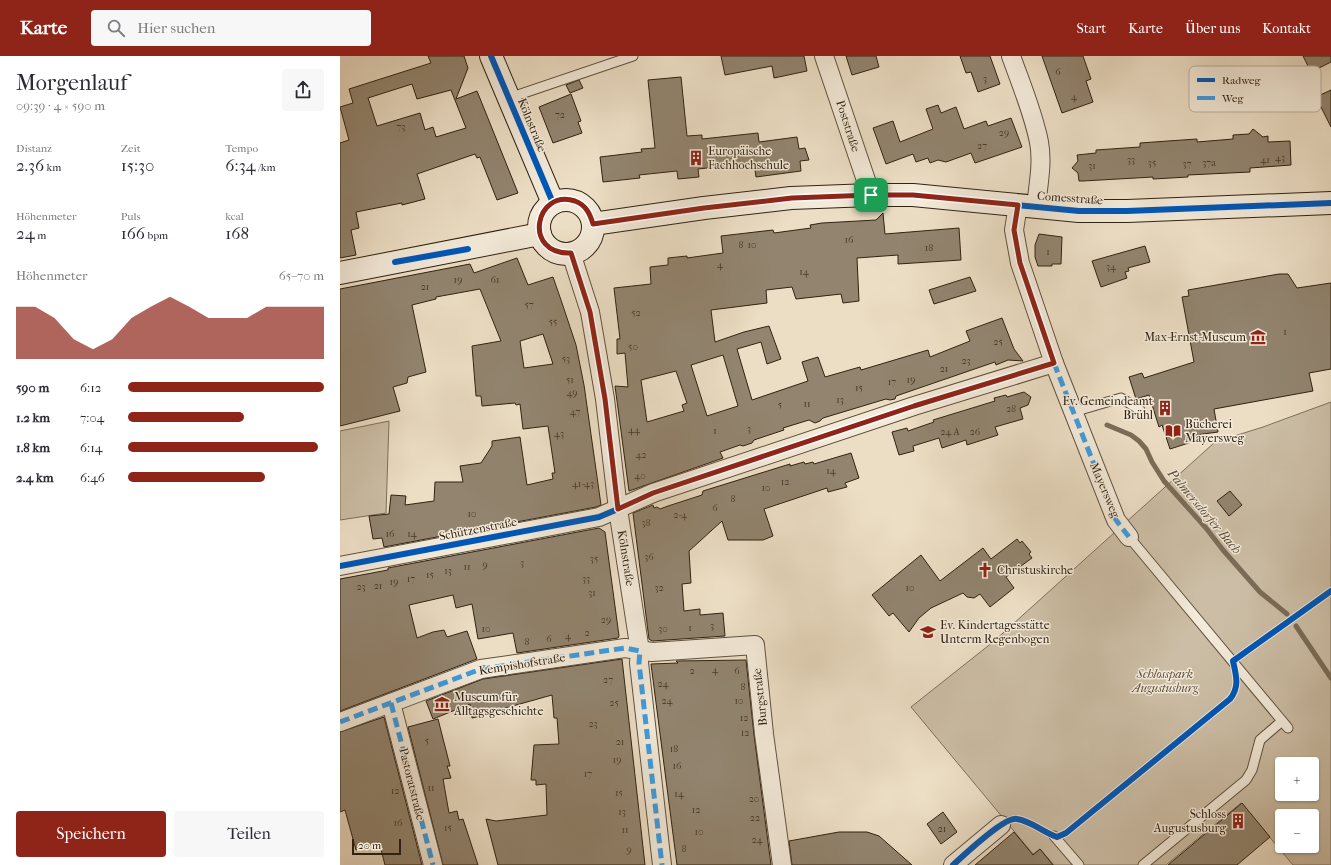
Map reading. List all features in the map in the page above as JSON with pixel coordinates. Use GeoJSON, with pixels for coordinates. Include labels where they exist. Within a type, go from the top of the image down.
{"type":"FeatureCollection","features":[{"type":"Feature","properties":{"kind":"main road","name":"Kölnstraße"},"geometry":{"type":"LineString","coordinates":[[491,56],[553,203]]}},
{"type":"Feature","properties":{"kind":"main road","name":"Comesstraße"},"geometry":{"type":"LineString","coordinates":[[593,224],[704,208],[792,198],[871,195],[913,195],[1079,211],[1127,211],[1331,203]]}},
{"type":"Feature","properties":{"kind":"main road"},"geometry":{"type":"LineString","coordinates":[[562,200],[570,200],[579,203],[586,208],[591,216],[593,224],[590,240],[585,246],[571,253],[555,252],[543,241],[540,234],[540,220],[547,207],[562,200]]}},
{"type":"Feature","properties":{"kind":"main road"},"geometry":{"type":"LineString","coordinates":[[340,273],[540,234]]}},
{"type":"Feature","properties":{"kind":"street","name":"Poststraße"},"geometry":{"type":"LineString","coordinates":[[824,56],[871,195]]}},
{"type":"Feature","properties":{"kind":"street","name":"Mayersweg"},"geometry":{"type":"LineString","coordinates":[[1011,56],[1031,112],[1039,142],[1040,164],[1027,206],[1014,230],[1020,263],[1054,363],[1073,412],[1116,520],[1129,537]]}},
{"type":"Feature","properties":{"kind":"street","name":"Kölnstraße"},"geometry":{"type":"LineString","coordinates":[[571,253],[590,312],[605,399],[618,509],[640,650],[638,662],[662,865]]}},
{"type":"Feature","properties":{"kind":"street","name":"Schützenstraße"},"geometry":{"type":"LineString","coordinates":[[340,566],[599,517],[653,493],[914,406],[1054,363]]}},
{"type":"Feature","properties":{"kind":"street","name":"Burgstraße"},"geometry":{"type":"LineString","coordinates":[[640,650],[652,652],[755,644],[764,734],[782,865]]}},
{"type":"Feature","properties":{"kind":"street","name":"Kempishofstraße"},"geometry":{"type":"LineString","coordinates":[[340,722],[481,668],[625,648],[640,650]]}},
{"type":"Feature","properties":{"kind":"street","name":"Pastoratstraße"},"geometry":{"type":"LineString","coordinates":[[391,703],[433,865]]}},
{"type":"Feature","properties":{"kind":"street"},"geometry":{"type":"LineString","coordinates":[[953,865],[1002,825]]}},
{"type":"Feature","properties":{"kind":"lane"},"geometry":{"type":"LineString","coordinates":[[509,98],[633,56]]}},
{"type":"Feature","properties":{"kind":"lane"},"geometry":{"type":"LineString","coordinates":[[1073,412],[1121,398],[1140,410]]}},
{"type":"Feature","properties":{"kind":"lane","name":"Mayersweg"},"geometry":{"type":"LineString","coordinates":[[1129,537],[1288,728]]}},
{"type":"Feature","properties":{"kind":"lane"},"geometry":{"type":"LineString","coordinates":[[1143,865],[1246,780],[1252,770],[1260,740],[1265,734],[1282,721]]}},
{"type":"Feature","properties":{"kind":"lane"},"geometry":{"type":"LineString","coordinates":[[1054,836],[1079,865]]}},
{"type":"Feature","properties":{"kind":"green space","name":"Schlosspark Augustusburg"},"geometry":{"type":"Polygon","coordinates":[[[1331,402],[1331,865],[1293,865],[1283,853],[1319,853],[1319,809],[1275,809],[1275,844],[1241,803],[1166,865],[1054,865],[1040,849],[1033,854],[911,707],[993,642],[1215,442],[1263,427],[1331,402]]]}},
{"type":"Feature","properties":{"kind":"green space"},"geometry":{"type":"Polygon","coordinates":[[[389,421],[386,513],[340,520],[340,431],[389,421]]]}},
{"type":"Feature","properties":{"kind":"building"},"geometry":{"type":"Polygon","coordinates":[[[428,56],[464,56],[468,68],[456,99],[477,91],[518,193],[497,200],[480,157],[477,158],[475,154],[417,174],[425,199],[402,205],[402,203],[356,212],[359,228],[351,230],[356,255],[340,258],[340,143],[349,140],[340,107],[353,103],[349,89],[431,63],[428,56]],[[412,84],[368,98],[377,126],[420,113],[425,130],[433,127],[436,137],[466,128],[451,90],[417,99],[412,84]]]}},
{"type":"Feature","properties":{"kind":"building"},"geometry":{"type":"Polygon","coordinates":[[[721,56],[804,56],[807,71],[774,78],[772,66],[725,75],[721,56]]]}},
{"type":"Feature","properties":{"kind":"building"},"geometry":{"type":"Polygon","coordinates":[[[846,56],[876,56],[879,67],[852,75],[846,56]]]}},
{"type":"Feature","properties":{"kind":"building"},"geometry":{"type":"Polygon","coordinates":[[[960,56],[990,56],[1000,84],[978,92],[971,72],[966,73],[960,56]]]}},
{"type":"Feature","properties":{"kind":"building"},"geometry":{"type":"Polygon","coordinates":[[[1042,56],[1083,56],[1091,79],[1086,81],[1093,102],[1062,113],[1042,56]]]}},
{"type":"Feature","properties":{"kind":"building"},"geometry":{"type":"Polygon","coordinates":[[[1303,56],[1331,56],[1331,62],[1321,67],[1308,66],[1303,56]]]}},
{"type":"Feature","properties":{"kind":"building"},"geometry":{"type":"Polygon","coordinates":[[[681,77],[687,136],[702,135],[702,139],[758,133],[759,142],[797,137],[799,149],[805,148],[809,160],[800,161],[801,171],[756,177],[754,163],[698,169],[699,177],[678,179],[677,171],[639,175],[640,178],[603,182],[600,157],[642,152],[641,149],[655,148],[648,80],[681,77]]]}},
{"type":"Feature","properties":{"kind":"building"},"geometry":{"type":"Polygon","coordinates":[[[579,80],[583,88],[570,93],[566,85],[579,80]]]}},
{"type":"Feature","properties":{"kind":"building"},"geometry":{"type":"Polygon","coordinates":[[[1331,90],[1331,127],[1321,107],[1321,95],[1331,90]]]}},
{"type":"Feature","properties":{"kind":"building"},"geometry":{"type":"Polygon","coordinates":[[[571,94],[581,121],[578,122],[582,133],[553,143],[539,107],[571,94]]]}},
{"type":"Feature","properties":{"kind":"building"},"geometry":{"type":"Polygon","coordinates":[[[938,105],[941,113],[956,107],[964,129],[986,121],[988,126],[1011,118],[1022,147],[975,163],[971,153],[946,162],[938,160],[930,163],[928,158],[916,162],[913,154],[886,164],[873,128],[893,121],[900,142],[933,129],[926,109],[938,105]]]}},
{"type":"Feature","properties":{"kind":"building"},"geometry":{"type":"Polygon","coordinates":[[[1253,129],[1263,137],[1268,136],[1268,142],[1290,141],[1291,165],[1250,168],[1250,172],[1188,175],[1188,177],[1153,179],[1153,177],[1083,181],[1079,181],[1078,173],[1072,168],[1078,161],[1077,155],[1096,153],[1096,150],[1140,147],[1140,143],[1197,139],[1197,142],[1233,139],[1233,135],[1249,134],[1253,129]]]}},
{"type":"Feature","properties":{"kind":"building"},"geometry":{"type":"Polygon","coordinates":[[[883,213],[885,234],[959,228],[961,260],[898,264],[898,255],[857,258],[859,301],[843,303],[841,294],[796,299],[792,287],[766,290],[767,303],[711,310],[715,342],[744,332],[769,326],[781,359],[767,364],[761,342],[737,349],[752,400],[808,381],[802,362],[818,357],[825,377],[860,367],[861,370],[928,350],[930,357],[970,341],[966,331],[1002,318],[1014,349],[1023,361],[1008,360],[996,365],[995,362],[896,396],[895,399],[886,399],[823,418],[815,423],[809,420],[783,428],[784,430],[754,440],[752,443],[743,446],[740,445],[720,452],[723,458],[629,491],[615,386],[628,387],[625,353],[617,354],[617,339],[620,339],[614,288],[651,284],[650,267],[668,265],[668,258],[687,256],[687,258],[723,253],[721,236],[773,230],[774,233],[811,228],[810,225],[822,223],[876,220],[883,213]],[[723,355],[691,365],[707,416],[738,406],[723,355]],[[676,371],[641,380],[647,422],[684,411],[682,405],[687,403],[676,371]]]}},
{"type":"Feature","properties":{"kind":"building"},"geometry":{"type":"Polygon","coordinates":[[[1039,234],[1062,237],[1061,264],[1052,264],[1052,266],[1038,266],[1035,257],[1035,245],[1039,234]]]}},
{"type":"Feature","properties":{"kind":"building"},"geometry":{"type":"Polygon","coordinates":[[[1145,246],[1150,262],[1128,268],[1129,271],[1125,272],[1127,278],[1101,287],[1092,261],[1145,246]]]}},
{"type":"Feature","properties":{"kind":"building"},"geometry":{"type":"Polygon","coordinates":[[[517,258],[528,285],[553,277],[576,345],[584,385],[601,505],[384,547],[382,538],[373,539],[369,516],[389,514],[391,495],[406,496],[405,505],[434,501],[435,482],[463,482],[460,466],[481,463],[492,446],[492,441],[520,437],[527,485],[553,479],[552,473],[555,473],[548,426],[523,429],[520,404],[516,405],[515,403],[482,406],[481,396],[476,396],[472,346],[501,341],[480,289],[436,297],[436,299],[412,305],[426,372],[408,377],[407,383],[393,387],[400,411],[340,426],[340,289],[470,264],[474,273],[517,258]],[[543,334],[520,341],[524,368],[553,364],[543,334]]]}},
{"type":"Feature","properties":{"kind":"building"},"geometry":{"type":"Polygon","coordinates":[[[1279,274],[1288,274],[1297,288],[1331,283],[1331,369],[1309,373],[1313,391],[1214,409],[1218,432],[1196,435],[1198,440],[1170,449],[1162,425],[1159,427],[1149,395],[1136,399],[1129,377],[1142,373],[1144,378],[1194,362],[1182,297],[1189,296],[1188,290],[1279,274]]]}},
{"type":"Feature","properties":{"kind":"building"},"geometry":{"type":"Polygon","coordinates":[[[970,277],[976,291],[934,304],[929,290],[970,277]]]}},
{"type":"Feature","properties":{"kind":"building"},"geometry":{"type":"Polygon","coordinates":[[[1024,392],[1031,397],[1028,405],[1020,408],[1023,419],[995,427],[998,435],[967,445],[966,440],[942,448],[939,438],[913,446],[914,451],[899,455],[892,432],[907,428],[908,431],[934,422],[933,420],[995,401],[994,398],[1006,395],[1007,397],[1024,392]]]}},
{"type":"Feature","properties":{"kind":"building"},"geometry":{"type":"Polygon","coordinates":[[[851,453],[859,478],[845,483],[847,487],[828,492],[827,488],[764,509],[773,536],[763,540],[728,540],[722,521],[689,551],[691,583],[682,584],[684,611],[700,609],[700,615],[723,613],[725,636],[652,641],[649,639],[633,513],[653,505],[654,508],[657,507],[660,509],[702,495],[703,491],[790,464],[790,466],[804,462],[805,464],[813,462],[814,464],[851,453]]]}},
{"type":"Feature","properties":{"kind":"building"},"geometry":{"type":"Polygon","coordinates":[[[1230,491],[1242,505],[1229,516],[1217,501],[1230,491]]]}},
{"type":"Feature","properties":{"kind":"building"},"geometry":{"type":"Polygon","coordinates":[[[599,528],[605,532],[619,636],[618,638],[517,653],[513,633],[478,639],[472,604],[456,608],[453,595],[409,605],[417,638],[433,632],[444,630],[447,637],[467,631],[477,659],[340,711],[340,579],[388,570],[388,568],[599,528]]]}},
{"type":"Feature","properties":{"kind":"building"},"geometry":{"type":"Polygon","coordinates":[[[1017,539],[1020,543],[1022,541],[1031,552],[1029,554],[1032,558],[1006,577],[1014,588],[990,607],[980,594],[974,598],[967,597],[963,593],[931,608],[919,618],[909,632],[893,613],[889,616],[872,595],[921,555],[940,581],[983,548],[991,559],[1017,539]]]}},
{"type":"Feature","properties":{"kind":"building"},"geometry":{"type":"Polygon","coordinates":[[[622,659],[645,865],[498,865],[486,819],[496,821],[547,815],[546,784],[536,785],[536,780],[531,780],[534,745],[559,744],[557,718],[554,718],[552,695],[502,709],[502,711],[472,718],[470,704],[433,719],[426,701],[483,679],[622,659]]]}},
{"type":"Feature","properties":{"kind":"building"},"geometry":{"type":"Polygon","coordinates":[[[746,660],[771,865],[677,865],[651,664],[678,663],[676,661],[746,660]]]}},
{"type":"Feature","properties":{"kind":"building"},"geometry":{"type":"Polygon","coordinates":[[[384,717],[422,865],[385,865],[379,842],[356,850],[345,810],[340,812],[340,732],[384,717]]]}},
{"type":"Feature","properties":{"kind":"building"},"geometry":{"type":"Polygon","coordinates":[[[438,719],[450,766],[447,766],[451,778],[443,779],[449,813],[457,811],[459,820],[463,819],[478,865],[443,865],[408,727],[438,719]]]}},
{"type":"Feature","properties":{"kind":"building","name":"Schloss Augustusburg"},"geometry":{"type":"Polygon","coordinates":[[[1242,803],[1270,837],[1237,865],[1168,865],[1242,803]]]}},
{"type":"Feature","properties":{"kind":"building"},"geometry":{"type":"Polygon","coordinates":[[[943,812],[957,832],[941,844],[927,824],[943,812]]]}},
{"type":"Feature","properties":{"kind":"building"},"geometry":{"type":"Polygon","coordinates":[[[839,832],[867,832],[879,836],[912,865],[792,865],[789,841],[839,832]]]}},
{"type":"Feature","properties":{"kind":"building"},"geometry":{"type":"Polygon","coordinates":[[[1014,832],[1033,855],[1040,849],[1053,865],[975,865],[1014,832]]]}},
{"type":"Feature","properties":{"kind":"waterway","name":"Palmersdorfer Bach"},"geometry":{"type":"LineString","coordinates":[[1107,425],[1131,435],[1139,441],[1146,449],[1164,481],[1206,528],[1223,550],[1260,592],[1287,614]]}},
{"type":"Feature","properties":{"kind":"waterway","name":"Palmersdorfer Bach"},"geometry":{"type":"LineString","coordinates":[[1296,626],[1331,678]]}},
{"type":"Feature","properties":{"kind":"marked path"},"geometry":{"type":"LineString","coordinates":[[1054,363],[1116,520],[1129,537]]}},
{"type":"Feature","properties":{"kind":"marked path"},"geometry":{"type":"LineString","coordinates":[[340,722],[481,669],[625,648],[640,651],[639,663],[662,865]]}},
{"type":"Feature","properties":{"kind":"marked path"},"geometry":{"type":"LineString","coordinates":[[391,703],[433,865]]}},
{"type":"Feature","properties":{"kind":"cycle path"},"geometry":{"type":"LineString","coordinates":[[491,56],[553,203]]}},
{"type":"Feature","properties":{"kind":"cycle path"},"geometry":{"type":"LineString","coordinates":[[593,224],[704,208],[791,198],[871,195],[913,195],[1079,211],[1127,211],[1331,203]]}},
{"type":"Feature","properties":{"kind":"cycle path"},"geometry":{"type":"LineString","coordinates":[[395,262],[468,249]]}},
{"type":"Feature","properties":{"kind":"cycle path"},"geometry":{"type":"LineString","coordinates":[[340,566],[599,517],[618,509]]}},
{"type":"Feature","properties":{"kind":"cycle path"},"geometry":{"type":"LineString","coordinates":[[953,865],[994,830],[1011,820],[1022,820],[1057,837],[1066,833],[1230,699],[1236,685],[1233,661],[1331,591]]}},
{"type":"Feature","properties":{"kind":"place","name":"Europäische Fachhochschule"},"geometry":{"type":"Point","coordinates":[696,158]}},
{"type":"Feature","properties":{"kind":"place","name":"Max-Ernst-Museum"},"geometry":{"type":"Point","coordinates":[1258,337]}},
{"type":"Feature","properties":{"kind":"place","name":"Ev. Gemeindeamt Brühl"},"geometry":{"type":"Point","coordinates":[1165,408]}},
{"type":"Feature","properties":{"kind":"place","name":"Bücherei Mayersweg"},"geometry":{"type":"Point","coordinates":[1173,431]}},
{"type":"Feature","properties":{"kind":"place","name":"Christuskirche"},"geometry":{"type":"Point","coordinates":[985,570]}},
{"type":"Feature","properties":{"kind":"place","name":"Ev. Kindertagesstätte Unterm Regenbogen"},"geometry":{"type":"Point","coordinates":[928,632]}},
{"type":"Feature","properties":{"kind":"place","name":"Museum für Alltagsgeschichte"},"geometry":{"type":"Point","coordinates":[442,704]}},
{"type":"Feature","properties":{"kind":"place","name":"Schloss Augustusburg"},"geometry":{"type":"Point","coordinates":[1238,821]}},
{"type":"Feature","properties":{"kind":"route"},"geometry":{"type":"LineString","coordinates":[[871,195],[913,195],[1018,205],[1014,230],[1020,263],[1054,363],[914,406],[653,493],[618,509],[605,399],[590,312],[571,253],[563,254],[555,252],[543,241],[540,234],[540,220],[547,207],[562,200],[570,200],[579,203],[586,208],[591,216],[593,224],[704,208],[792,198],[871,195]]}}]}
